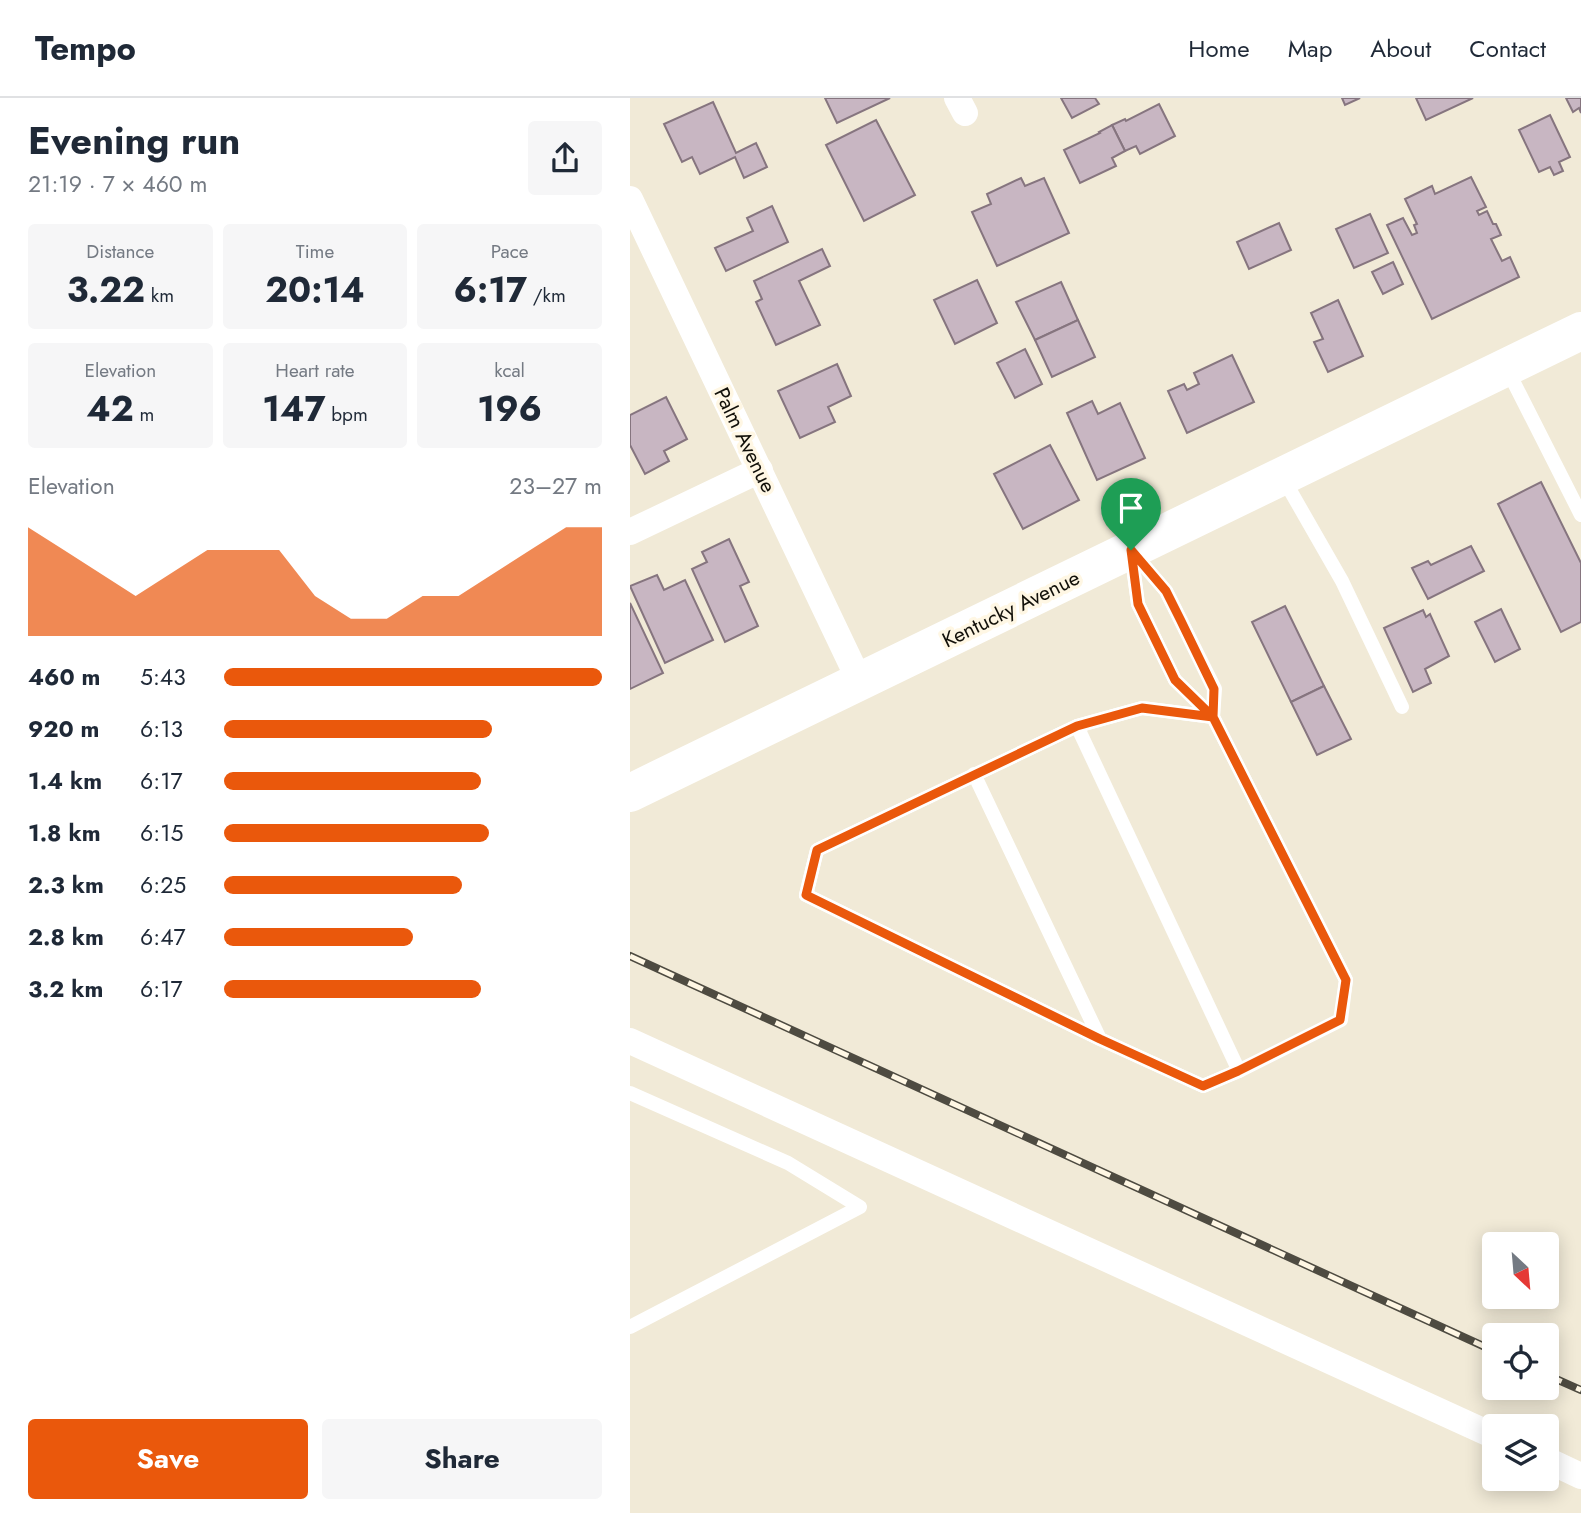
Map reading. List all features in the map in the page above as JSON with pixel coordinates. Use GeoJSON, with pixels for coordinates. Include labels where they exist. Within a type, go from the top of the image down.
{"type":"FeatureCollection","features":[{"type":"Feature","properties":{"kind":"street","name":"Palm Avenue"},"geometry":{"type":"LineString","coordinates":[[630,199],[860,682]]}},
{"type":"Feature","properties":{"kind":"street","name":"Kentucky Avenue"},"geometry":{"type":"LineString","coordinates":[[630,793],[1581,331]]}},
{"type":"Feature","properties":{"kind":"street"},"geometry":{"type":"LineString","coordinates":[[630,532],[760,470]]}},
{"type":"Feature","properties":{"kind":"street"},"geometry":{"type":"LineString","coordinates":[[630,1041],[1482,1431]]}},
{"type":"Feature","properties":{"kind":"street"},"geometry":{"type":"LineString","coordinates":[[1559,1466],[1581,1476]]}},
{"type":"Feature","properties":{"kind":"lane"},"geometry":{"type":"LineString","coordinates":[[1507,368],[1581,515]]}},
{"type":"Feature","properties":{"kind":"lane"},"geometry":{"type":"LineString","coordinates":[[1282,477],[1342,581],[1402,707]]}},
{"type":"Feature","properties":{"kind":"lane"},"geometry":{"type":"LineString","coordinates":[[1131,550],[1138,604],[1175,680],[1213,717],[1346,980],[1340,1020],[1203,1086],[1100,1039],[806,895],[817,850],[1077,726],[1142,708],[1213,717]]}},
{"type":"Feature","properties":{"kind":"lane"},"geometry":{"type":"LineString","coordinates":[[1131,550],[1166,591],[1192,643],[1214,689],[1213,717]]}},
{"type":"Feature","properties":{"kind":"lane"},"geometry":{"type":"LineString","coordinates":[[1077,726],[1238,1071]]}},
{"type":"Feature","properties":{"kind":"lane"},"geometry":{"type":"LineString","coordinates":[[974,774],[1100,1039]]}},
{"type":"Feature","properties":{"kind":"lane"},"geometry":{"type":"LineString","coordinates":[[630,1093],[788,1163],[860,1207],[630,1327]]}},
{"type":"Feature","properties":{"kind":"building"},"geometry":{"type":"Polygon","coordinates":[[[825,98],[890,98],[837,123],[825,98]]]}},
{"type":"Feature","properties":{"kind":"building"},"geometry":{"type":"Polygon","coordinates":[[[1061,98],[1095,98],[1099,104],[1072,118],[1061,98]]]}},
{"type":"Feature","properties":{"kind":"building"},"geometry":{"type":"Polygon","coordinates":[[[1342,98],[1360,98],[1345,105],[1342,98]]]}},
{"type":"Feature","properties":{"kind":"building"},"geometry":{"type":"Polygon","coordinates":[[[1416,98],[1473,98],[1426,120],[1416,98]]]}},
{"type":"Feature","properties":{"kind":"building"},"geometry":{"type":"Polygon","coordinates":[[[1566,98],[1581,98],[1581,113],[1579,108],[1573,112],[1566,98]]]}},
{"type":"Feature","properties":{"kind":"building"},"geometry":{"type":"Polygon","coordinates":[[[713,102],[736,153],[756,143],[767,167],[744,178],[735,157],[700,174],[692,157],[682,162],[664,124],[713,102]]]}},
{"type":"Feature","properties":{"kind":"building"},"geometry":{"type":"Polygon","coordinates":[[[1159,104],[1175,136],[1140,154],[1136,146],[1125,151],[1112,125],[1159,104]]]}},
{"type":"Feature","properties":{"kind":"building"},"geometry":{"type":"Polygon","coordinates":[[[1550,115],[1570,157],[1559,162],[1563,171],[1554,175],[1550,167],[1539,172],[1519,130],[1550,115]]]}},
{"type":"Feature","properties":{"kind":"building"},"geometry":{"type":"Polygon","coordinates":[[[876,120],[915,195],[864,221],[826,145],[876,120]]]}},
{"type":"Feature","properties":{"kind":"building"},"geometry":{"type":"Polygon","coordinates":[[[1112,125],[1125,151],[1112,158],[1116,166],[1080,183],[1064,150],[1112,125]]]}},
{"type":"Feature","properties":{"kind":"building"},"geometry":{"type":"Polygon","coordinates":[[[1471,177],[1486,207],[1477,211],[1479,215],[1487,211],[1493,224],[1496,224],[1501,235],[1491,239],[1502,261],[1510,257],[1519,277],[1432,319],[1387,225],[1403,218],[1412,235],[1417,233],[1414,225],[1417,224],[1405,199],[1432,186],[1435,194],[1471,177]]]}},
{"type":"Feature","properties":{"kind":"building"},"geometry":{"type":"Polygon","coordinates":[[[1021,178],[1025,186],[1044,178],[1069,233],[997,266],[972,212],[991,204],[987,194],[1021,178]]]}},
{"type":"Feature","properties":{"kind":"building"},"geometry":{"type":"Polygon","coordinates":[[[772,206],[788,242],[726,271],[715,248],[753,231],[747,218],[772,206]]]}},
{"type":"Feature","properties":{"kind":"building"},"geometry":{"type":"Polygon","coordinates":[[[1370,214],[1388,253],[1354,268],[1336,229],[1370,214]]]}},
{"type":"Feature","properties":{"kind":"building"},"geometry":{"type":"Polygon","coordinates":[[[1279,223],[1291,250],[1249,269],[1237,242],[1279,223]]]}},
{"type":"Feature","properties":{"kind":"building"},"geometry":{"type":"Polygon","coordinates":[[[822,249],[830,266],[799,281],[820,325],[776,345],[756,302],[762,299],[754,281],[822,249]]]}},
{"type":"Feature","properties":{"kind":"building"},"geometry":{"type":"Polygon","coordinates":[[[1393,262],[1403,284],[1383,294],[1372,272],[1393,262]]]}},
{"type":"Feature","properties":{"kind":"building"},"geometry":{"type":"Polygon","coordinates":[[[977,280],[997,323],[955,344],[934,300],[977,280]]]}},
{"type":"Feature","properties":{"kind":"building"},"geometry":{"type":"Polygon","coordinates":[[[1061,282],[1078,320],[1035,340],[1016,302],[1061,282]]]}},
{"type":"Feature","properties":{"kind":"building"},"geometry":{"type":"Polygon","coordinates":[[[1338,300],[1363,356],[1328,372],[1314,342],[1323,339],[1311,313],[1338,300]]]}},
{"type":"Feature","properties":{"kind":"building"},"geometry":{"type":"Polygon","coordinates":[[[1078,320],[1095,357],[1052,377],[1035,340],[1078,320]]]}},
{"type":"Feature","properties":{"kind":"building"},"geometry":{"type":"Polygon","coordinates":[[[1025,349],[1042,384],[1015,398],[997,363],[1025,349]]]}},
{"type":"Feature","properties":{"kind":"building"},"geometry":{"type":"Polygon","coordinates":[[[1232,355],[1254,402],[1187,433],[1168,391],[1184,384],[1187,390],[1199,384],[1194,373],[1232,355]]]}},
{"type":"Feature","properties":{"kind":"building"},"geometry":{"type":"Polygon","coordinates":[[[837,364],[851,396],[828,407],[835,422],[800,438],[778,391],[837,364]]]}},
{"type":"Feature","properties":{"kind":"building"},"geometry":{"type":"Polygon","coordinates":[[[666,397],[687,439],[664,451],[669,461],[645,474],[630,445],[630,415],[666,397]]]}},
{"type":"Feature","properties":{"kind":"building"},"geometry":{"type":"Polygon","coordinates":[[[1092,401],[1098,414],[1120,403],[1145,458],[1097,480],[1067,413],[1092,401]]]}},
{"type":"Feature","properties":{"kind":"building"},"geometry":{"type":"Polygon","coordinates":[[[1050,445],[1079,500],[1023,529],[994,474],[1050,445]]]}},
{"type":"Feature","properties":{"kind":"building"},"geometry":{"type":"Polygon","coordinates":[[[1541,482],[1581,563],[1581,622],[1561,632],[1498,504],[1541,482]]]}},
{"type":"Feature","properties":{"kind":"building"},"geometry":{"type":"Polygon","coordinates":[[[729,539],[749,582],[740,586],[758,626],[725,642],[692,569],[707,562],[702,552],[729,539]]]}},
{"type":"Feature","properties":{"kind":"building"},"geometry":{"type":"Polygon","coordinates":[[[1471,546],[1484,571],[1428,599],[1412,568],[1428,561],[1431,565],[1471,546]]]}},
{"type":"Feature","properties":{"kind":"building"},"geometry":{"type":"Polygon","coordinates":[[[657,575],[664,590],[685,580],[713,640],[665,663],[630,586],[657,575]]]}},
{"type":"Feature","properties":{"kind":"building"},"geometry":{"type":"Polygon","coordinates":[[[630,603],[663,673],[630,689],[630,603]]]}},
{"type":"Feature","properties":{"kind":"building"},"geometry":{"type":"Polygon","coordinates":[[[1285,606],[1324,686],[1291,702],[1252,622],[1285,606]]]}},
{"type":"Feature","properties":{"kind":"building"},"geometry":{"type":"Polygon","coordinates":[[[1501,609],[1520,649],[1495,662],[1475,622],[1501,609]]]}},
{"type":"Feature","properties":{"kind":"building"},"geometry":{"type":"Polygon","coordinates":[[[1423,610],[1426,617],[1430,614],[1449,656],[1425,669],[1431,683],[1413,692],[1384,628],[1423,610]]]}},
{"type":"Feature","properties":{"kind":"building"},"geometry":{"type":"Polygon","coordinates":[[[1324,686],[1351,739],[1317,755],[1291,702],[1324,686]]]}},
{"type":"Feature","properties":{"kind":"railway"},"geometry":{"type":"LineString","coordinates":[[630,956],[1482,1346]]}},
{"type":"Feature","properties":{"kind":"railway"},"geometry":{"type":"LineString","coordinates":[[1559,1380],[1581,1390]]}},
{"type":"Feature","properties":{"kind":"route"},"geometry":{"type":"LineString","coordinates":[[1131,550],[1138,604],[1175,680],[1213,717],[1346,980],[1340,1020],[1203,1086],[1100,1039],[806,895],[817,850],[1077,726],[1142,708],[1213,717],[1214,689],[1181,621],[1166,591],[1131,550]]}}]}
